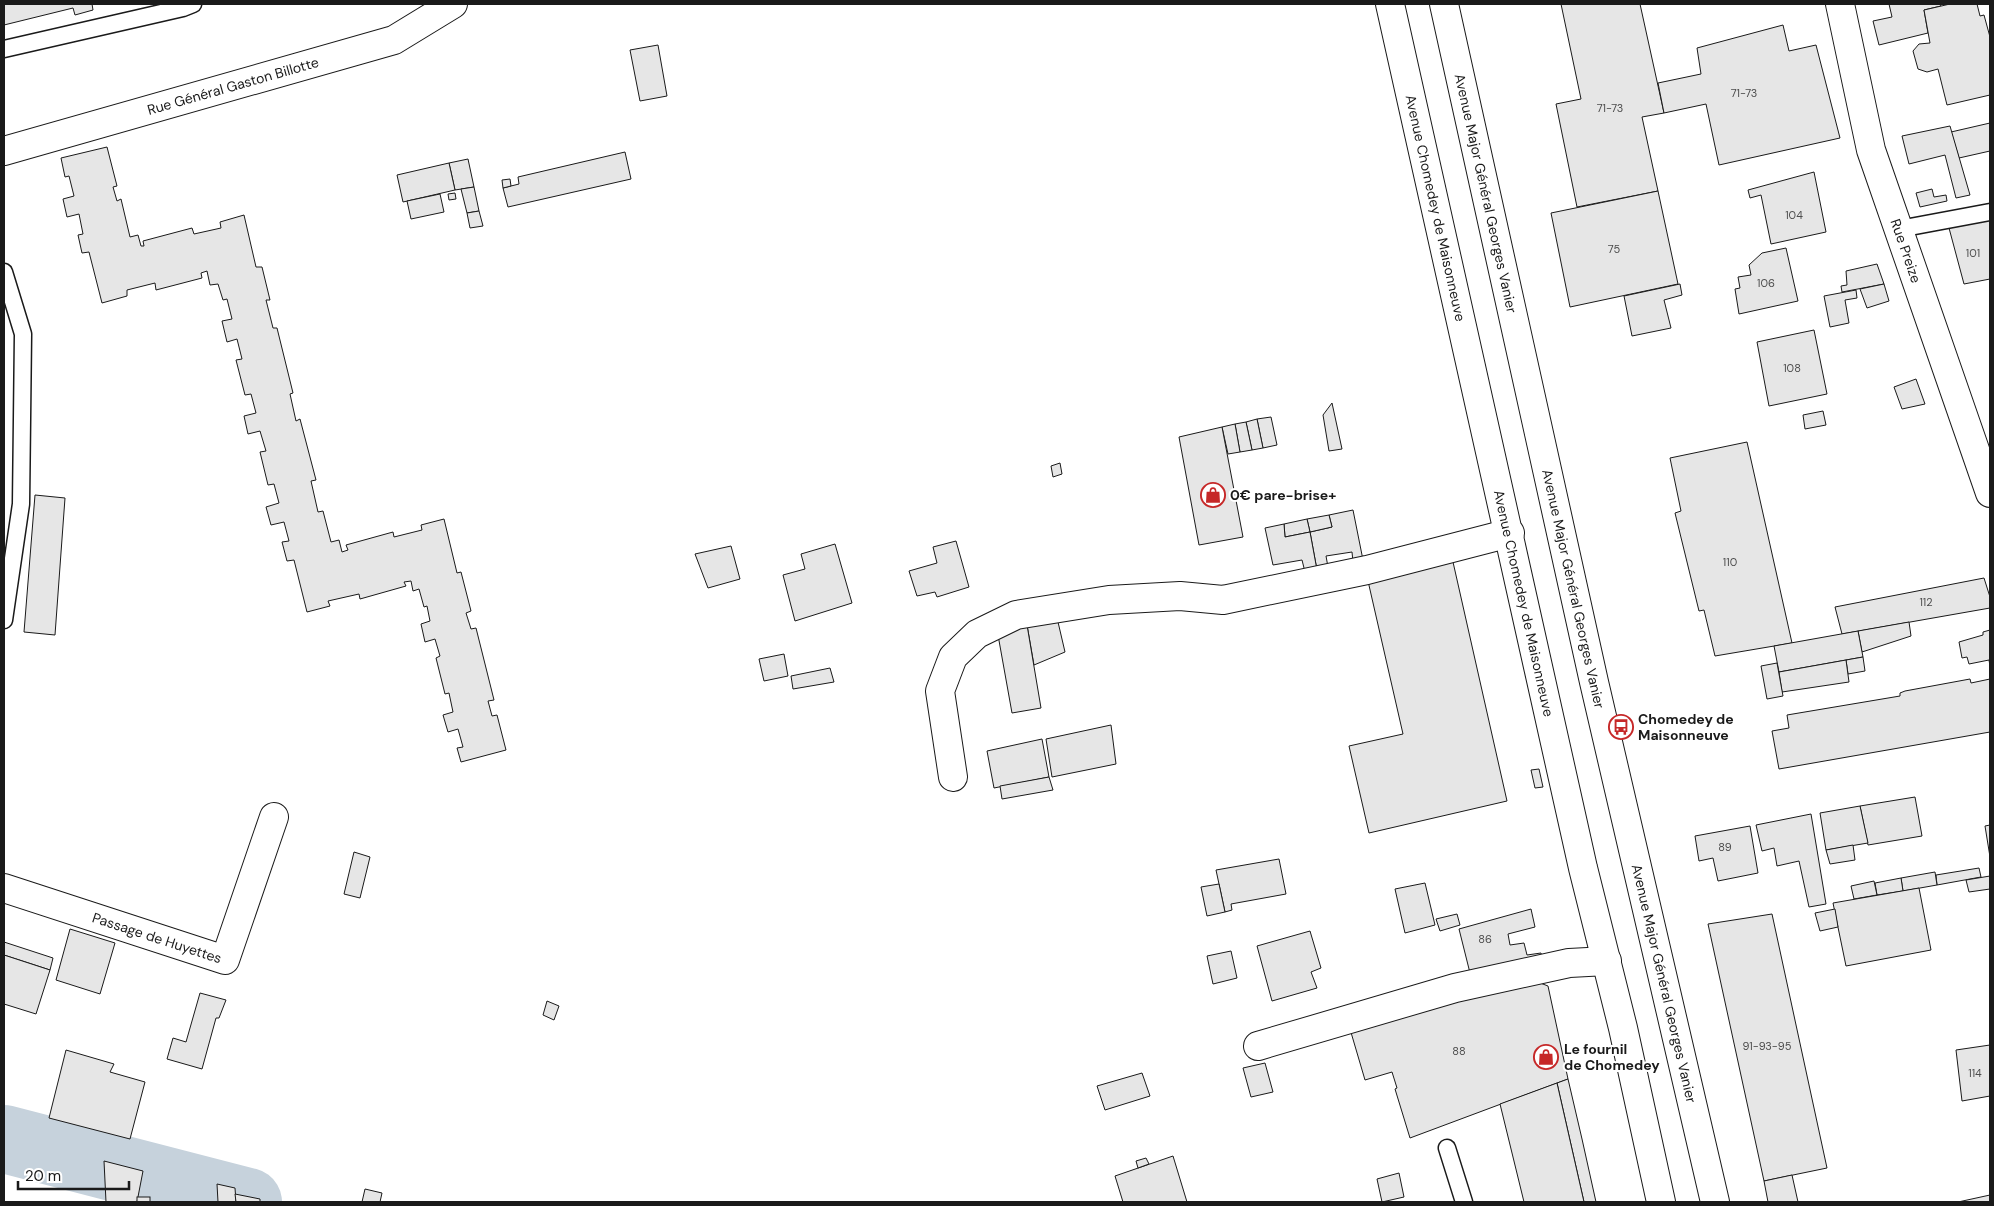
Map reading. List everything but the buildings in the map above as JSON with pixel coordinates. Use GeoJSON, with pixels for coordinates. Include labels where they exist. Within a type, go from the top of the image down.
{"type":"FeatureCollection","features":[{"type":"Feature","properties":{"kind":"main road","name":"Rue Général Gaston Billotte"},"geometry":{"type":"LineString","coordinates":[[4,151],[394,40],[453,4]]}},
{"type":"Feature","properties":{"kind":"main road","name":"Avenue Chomedey de Maisonneuve"},"geometry":{"type":"LineString","coordinates":[[1390,4],[1510,533],[1583,868],[1607,960],[1661,1202]]}},
{"type":"Feature","properties":{"kind":"main road","name":"Avenue Major Général Georges Vanier"},"geometry":{"type":"LineString","coordinates":[[1444,4],[1591,672],[1715,1202]]}},
{"type":"Feature","properties":{"kind":"main road","name":"Rue Preize"},"geometry":{"type":"LineString","coordinates":[[1840,4],[1871,150],[1990,492]]}},
{"type":"Feature","properties":{"kind":"main road"},"geometry":{"type":"LineString","coordinates":[[953,777],[940,691],[953,656],[977,634],[1016,615],[1109,600],[1180,596],[1223,600],[1368,570],[1510,533]]}},
{"type":"Feature","properties":{"kind":"main road","name":"Passage de Huyettes"},"geometry":{"type":"LineString","coordinates":[[4,888],[225,960],[274,817]]}},
{"type":"Feature","properties":{"kind":"main road"},"geometry":{"type":"LineString","coordinates":[[1258,1046],[1455,988],[1569,963],[1607,960]]}},
{"type":"Feature","properties":{"kind":"lane"},"geometry":{"type":"LineString","coordinates":[[4,49],[183,8],[193,4]]}},
{"type":"Feature","properties":{"kind":"lane"},"geometry":{"type":"LineString","coordinates":[[1899,229],[1990,212]]}},
{"type":"Feature","properties":{"kind":"lane"},"geometry":{"type":"LineString","coordinates":[[4,272],[23,334],[21,504],[4,620]]}},
{"type":"Feature","properties":{"kind":"lane"},"geometry":{"type":"LineString","coordinates":[[1447,1148],[1464,1202]]}},
{"type":"Feature","properties":{"kind":"waterway"},"geometry":{"type":"LineString","coordinates":[[4,1139],[248,1202]]}},
{"type":"Feature","properties":{"kind":"place","name":"0€ pare-brise+"},"geometry":{"type":"Point","coordinates":[1213,495]}},
{"type":"Feature","properties":{"kind":"place","name":"Chomedey de Maisonneuve"},"geometry":{"type":"Point","coordinates":[1621,727]}},
{"type":"Feature","properties":{"kind":"place","name":"Le fournil de Chomedey"},"geometry":{"type":"Point","coordinates":[1546,1057]}}]}
